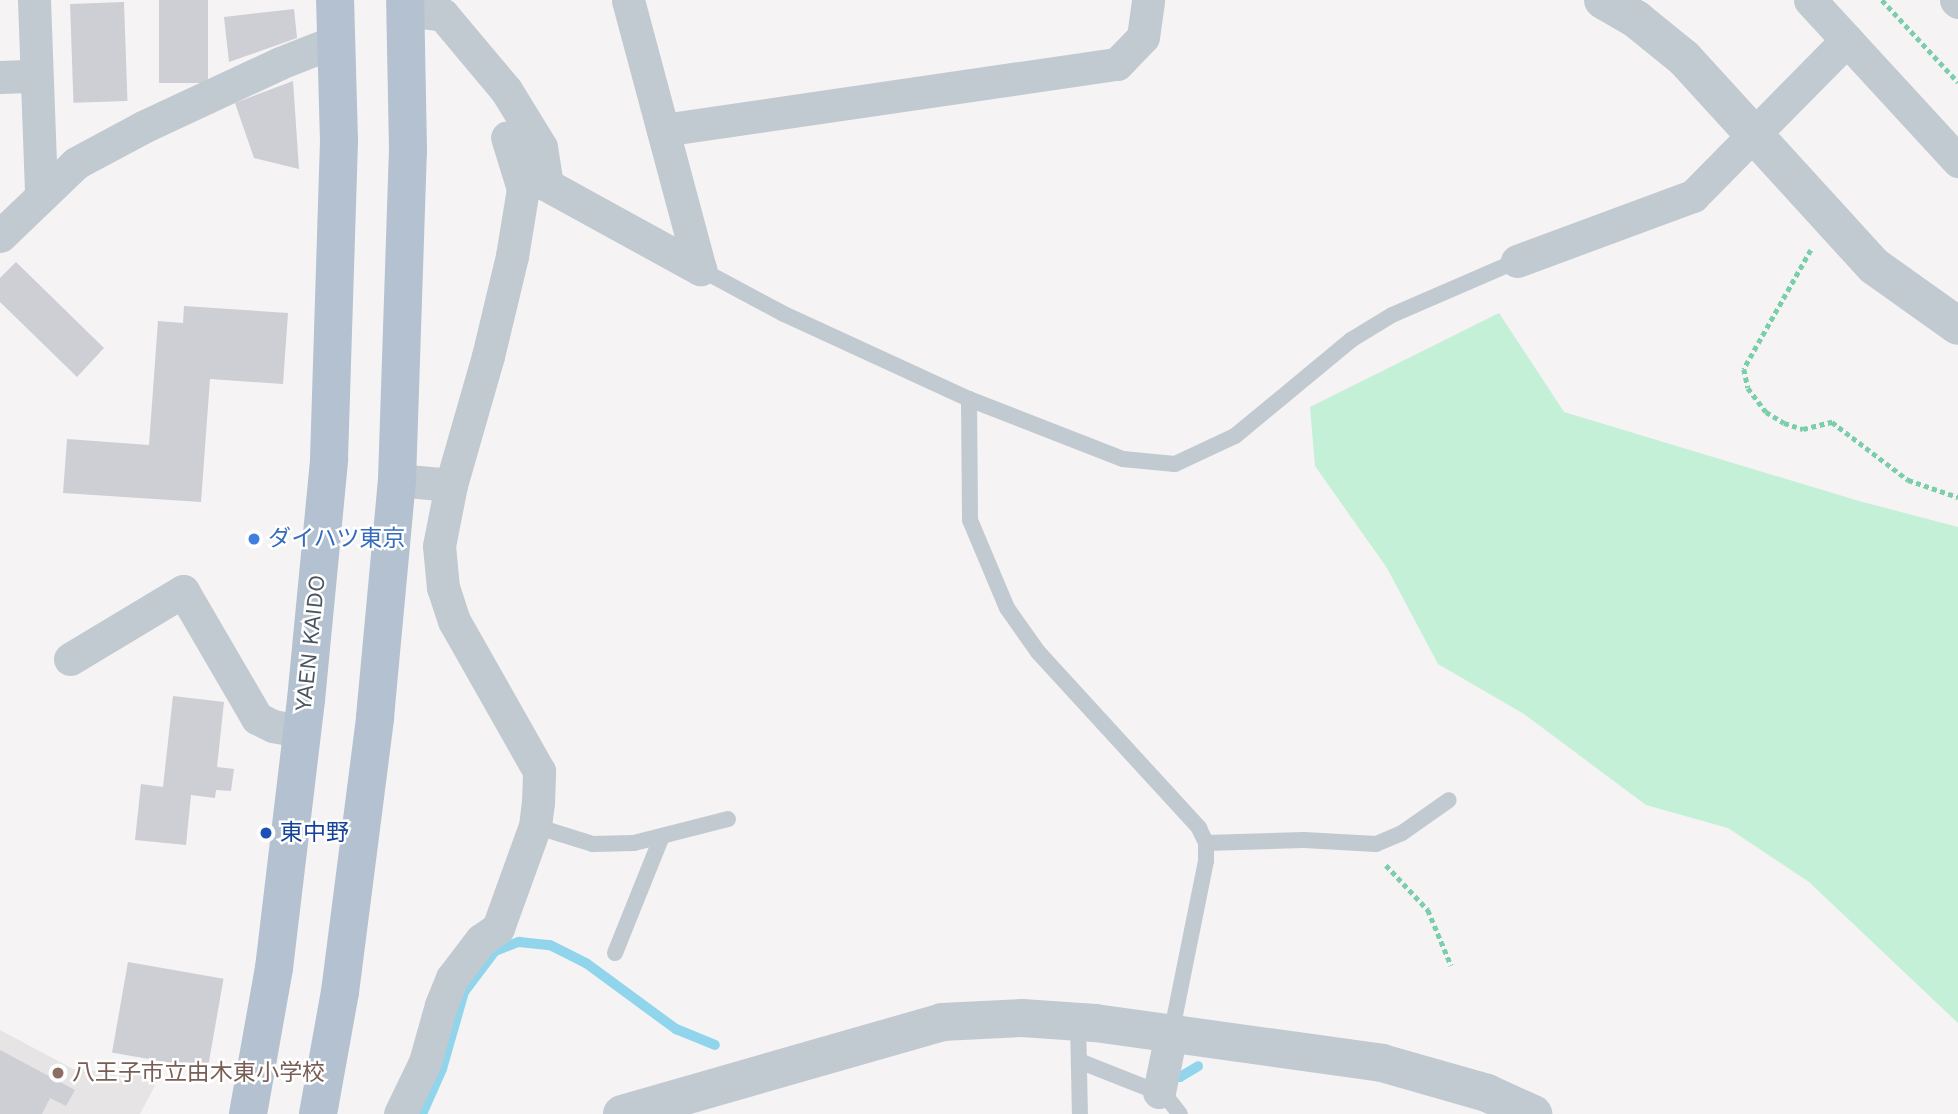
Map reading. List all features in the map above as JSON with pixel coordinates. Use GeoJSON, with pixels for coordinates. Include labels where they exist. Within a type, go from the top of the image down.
{"type":"FeatureCollection","features":[{"type":"Feature","properties":{"kind":"main road","name":"YAEN KAIDO"},"geometry":{"type":"LineString","coordinates":[[248,1114],[274,968],[303,732],[329,446],[338,169],[335,0]]}},
{"type":"Feature","properties":{"kind":"main road"},"geometry":{"type":"LineString","coordinates":[[318,1114],[340,992],[375,717],[397,480],[408,163],[405,5]]}},
{"type":"Feature","properties":{"kind":"street"},"geometry":{"type":"LineString","coordinates":[[34,0],[34,76],[41,195]]}},
{"type":"Feature","properties":{"kind":"street"},"geometry":{"type":"LineString","coordinates":[[628,0],[700,269]]}},
{"type":"Feature","properties":{"kind":"street"},"geometry":{"type":"LineString","coordinates":[[663,130],[1117,64],[1143,37],[1148,0]]}},
{"type":"Feature","properties":{"kind":"street"},"geometry":{"type":"LineString","coordinates":[[1603,0],[1637,20],[1684,58],[1874,266],[1958,326]]}},
{"type":"Feature","properties":{"kind":"street"},"geometry":{"type":"LineString","coordinates":[[1810,0],[1958,161]]}},
{"type":"Feature","properties":{"kind":"street"},"geometry":{"type":"LineString","coordinates":[[405,5],[443,15],[506,90],[541,147],[547,185],[700,269]]}},
{"type":"Feature","properties":{"kind":"street"},"geometry":{"type":"LineString","coordinates":[[1517,261],[1693,196],[1847,40]]}},
{"type":"Feature","properties":{"kind":"street"},"geometry":{"type":"LineString","coordinates":[[0,236],[76,163],[143,127],[280,63],[336,41]]}},
{"type":"Feature","properties":{"kind":"street"},"geometry":{"type":"LineString","coordinates":[[0,77],[34,76]]}},
{"type":"Feature","properties":{"kind":"street"},"geometry":{"type":"LineString","coordinates":[[400,1114],[425,1062],[441,1005],[452,978],[481,940],[498,928],[535,826],[539,771],[454,621],[443,588],[439,546],[451,485],[488,356],[512,256],[523,189],[507,137]]}},
{"type":"Feature","properties":{"kind":"street"},"geometry":{"type":"LineString","coordinates":[[397,480],[451,485]]}},
{"type":"Feature","properties":{"kind":"street"},"geometry":{"type":"LineString","coordinates":[[70,659],[183,591],[257,718],[273,726],[303,732]]}},
{"type":"Feature","properties":{"kind":"street"},"geometry":{"type":"LineString","coordinates":[[622,1114],[942,1022],[1022,1018],[1078,1022],[1382,1063],[1487,1093],[1533,1114]]}},
{"type":"Feature","properties":{"kind":"street"},"geometry":{"type":"LineString","coordinates":[[1169,1103],[1171,1034]]}},
{"type":"Feature","properties":{"kind":"lane"},"geometry":{"type":"LineString","coordinates":[[700,269],[784,314],[969,400],[1122,458],[1175,464],[1234,436],[1351,340],[1392,315],[1517,261]]}},
{"type":"Feature","properties":{"kind":"lane"},"geometry":{"type":"LineString","coordinates":[[969,400],[970,520],[1007,608],[1038,652],[1199,828],[1206,843],[1206,861],[1171,1034]]}},
{"type":"Feature","properties":{"kind":"lane"},"geometry":{"type":"LineString","coordinates":[[1206,843],[1304,840],[1376,844],[1402,833],[1449,800]]}},
{"type":"Feature","properties":{"kind":"lane"},"geometry":{"type":"LineString","coordinates":[[535,826],[593,844],[634,843],[728,819]]}},
{"type":"Feature","properties":{"kind":"lane"},"geometry":{"type":"LineString","coordinates":[[615,953],[662,836]]}},
{"type":"Feature","properties":{"kind":"lane"},"geometry":{"type":"LineString","coordinates":[[1078,1022],[1080,1114]]}},
{"type":"Feature","properties":{"kind":"lane"},"geometry":{"type":"LineString","coordinates":[[1079,1061],[1169,1103]]}},
{"type":"Feature","properties":{"kind":"path"},"geometry":{"type":"LineString","coordinates":[[1882,0],[1958,82]]}},
{"type":"Feature","properties":{"kind":"path"},"geometry":{"type":"LineString","coordinates":[[1815,243],[1744,369],[1748,388],[1766,412],[1804,429],[1832,422],[1908,480],[1958,497]]}},
{"type":"Feature","properties":{"kind":"path"},"geometry":{"type":"LineString","coordinates":[[1362,843],[1428,909],[1451,965]]}},
{"type":"Feature","properties":{"kind":"shaded area","name":"八王子市立由木東小学校"},"geometry":{"type":"Polygon","coordinates":[[[0,1030],[73,1069],[160,1076],[140,1114],[0,1114],[0,1030]]]}},
{"type":"Feature","properties":{"kind":"green space"},"geometry":{"type":"Polygon","coordinates":[[[1499,313],[1564,412],[1859,501],[1958,527],[1958,1023],[1809,882],[1728,828],[1646,805],[1524,714],[1438,664],[1387,568],[1315,466],[1310,407],[1499,313]]]}},
{"type":"Feature","properties":{"kind":"building"},"geometry":{"type":"Polygon","coordinates":[[[159,0],[208,0],[208,83],[159,83],[159,0]]]}},
{"type":"Feature","properties":{"kind":"building"},"geometry":{"type":"Polygon","coordinates":[[[124,2],[127,101],[73,103],[70,4],[124,2]]]}},
{"type":"Feature","properties":{"kind":"building"},"geometry":{"type":"Polygon","coordinates":[[[294,9],[297,38],[229,62],[224,17],[294,9]]]}},
{"type":"Feature","properties":{"kind":"building"},"geometry":{"type":"Polygon","coordinates":[[[293,81],[299,169],[254,158],[235,103],[293,81]]]}},
{"type":"Feature","properties":{"kind":"building"},"geometry":{"type":"Polygon","coordinates":[[[16,262],[104,348],[77,377],[0,302],[0,278],[16,262]]]}},
{"type":"Feature","properties":{"kind":"building"},"geometry":{"type":"Polygon","coordinates":[[[184,306],[288,313],[283,384],[210,379],[201,502],[63,493],[67,439],[149,445],[158,321],[183,323],[184,306]]]}},
{"type":"Feature","properties":{"kind":"building"},"geometry":{"type":"Polygon","coordinates":[[[173,696],[224,702],[217,767],[234,769],[231,791],[216,790],[215,798],[191,795],[186,845],[135,840],[141,784],[163,787],[173,696]]]}},
{"type":"Feature","properties":{"kind":"building"},"geometry":{"type":"Polygon","coordinates":[[[128,962],[224,979],[208,1069],[112,1053],[128,962]]]}},
{"type":"Feature","properties":{"kind":"building"},"geometry":{"type":"Polygon","coordinates":[[[0,1050],[75,1090],[66,1106],[50,1098],[42,1114],[0,1114],[0,1050]]]}},
{"type":"Feature","properties":{"kind":"waterway"},"geometry":{"type":"LineString","coordinates":[[422,1114],[442,1069],[464,992],[495,951],[519,942],[550,945],[586,963],[676,1029],[715,1045]]}},
{"type":"Feature","properties":{"kind":"waterway"},"geometry":{"type":"LineString","coordinates":[[1167,1076],[1180,1077],[1198,1066]]}},
{"type":"Feature","properties":{"kind":"place","name":"ダイハツ東京"},"geometry":{"type":"Point","coordinates":[254,539]}},
{"type":"Feature","properties":{"kind":"place","name":"東中野"},"geometry":{"type":"Point","coordinates":[266,833]}},
{"type":"Feature","properties":{"kind":"place","name":"八王子市立由木東小学校"},"geometry":{"type":"Point","coordinates":[58,1073]}}]}
